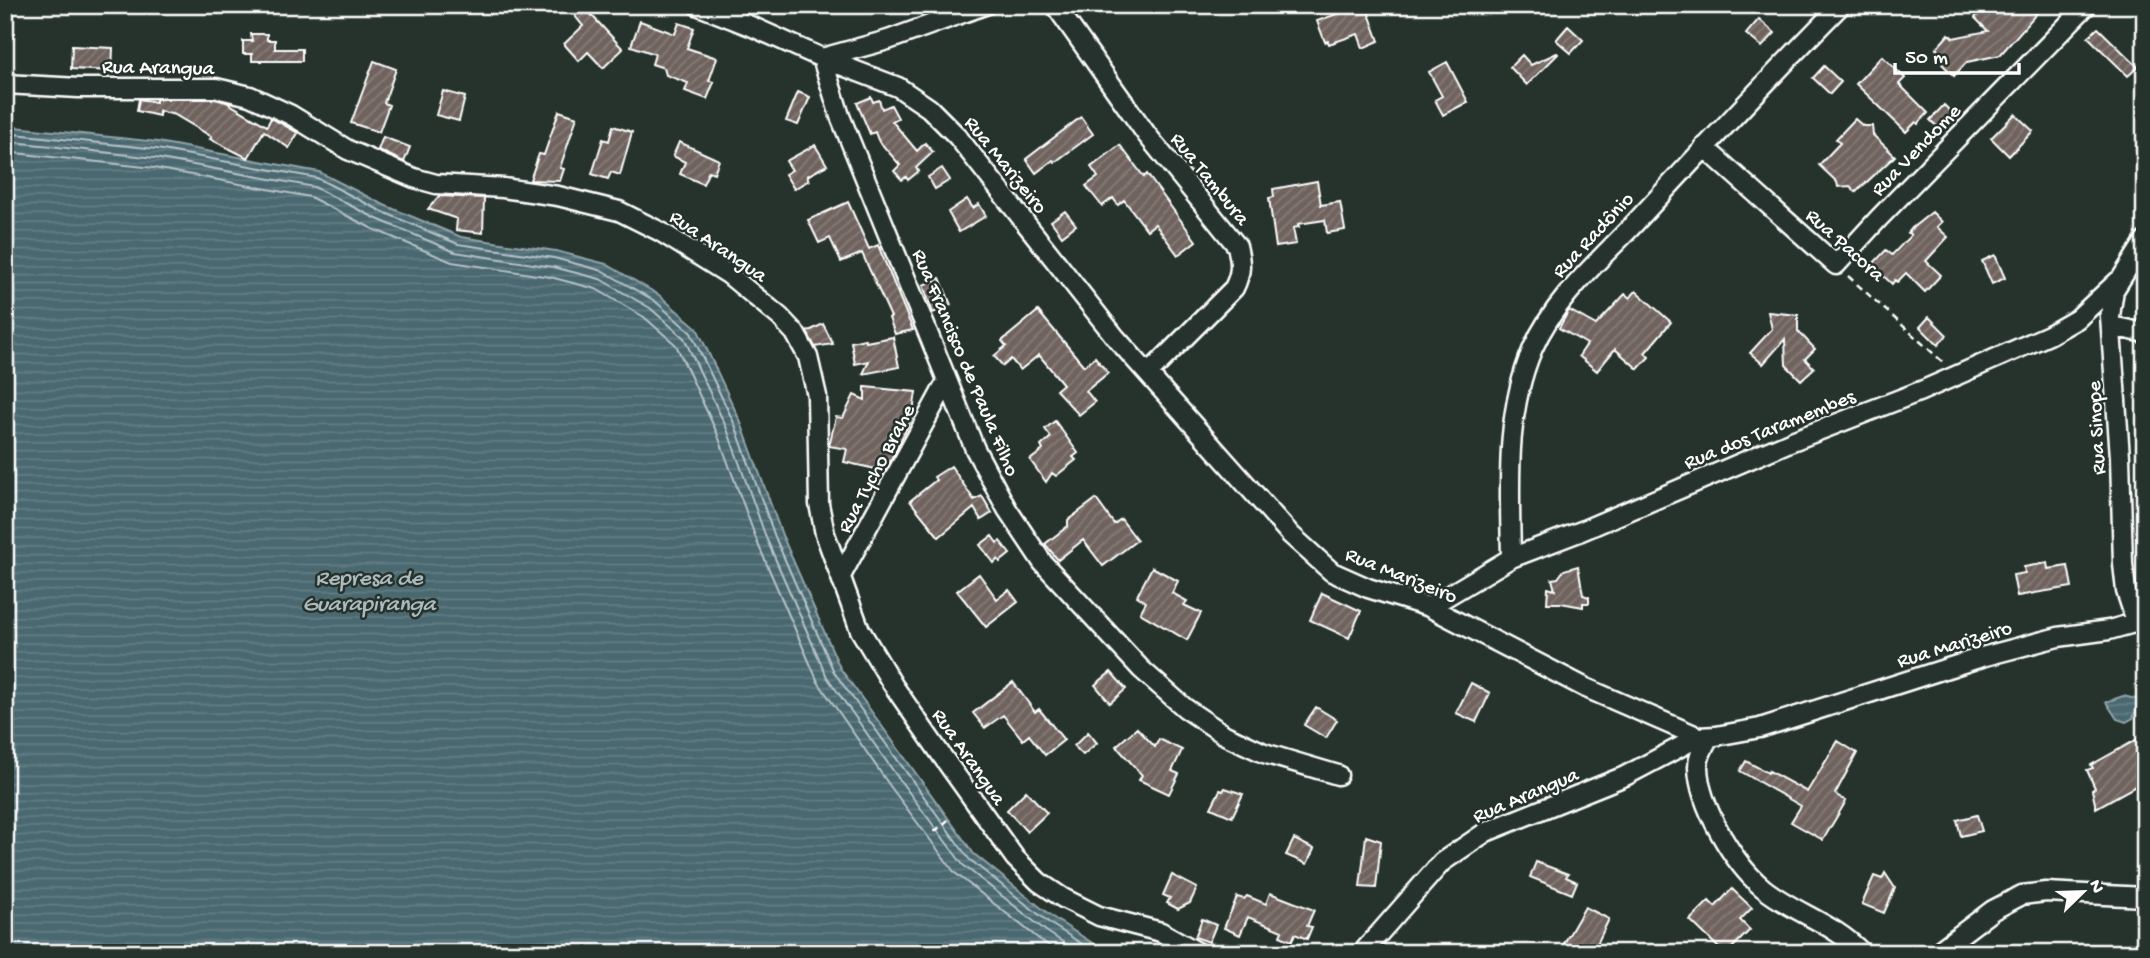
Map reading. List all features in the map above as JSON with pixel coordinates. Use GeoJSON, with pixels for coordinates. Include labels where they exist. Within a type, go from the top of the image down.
{"type":"FeatureCollection","features":[{"type":"Feature","properties":{"kind":"street","name":"Rua Marizeiro"},"geometry":{"type":"LineString","coordinates":[[697,5],[898,87],[929,108],[957,136],[1116,338],[1291,535],[1332,572],[1368,588],[1429,607],[1586,688],[1704,737],[1760,727],[2020,647],[2140,620]]}},
{"type":"Feature","properties":{"kind":"street"},"geometry":{"type":"LineString","coordinates":[[822,58],[888,40],[985,5]]}},
{"type":"Feature","properties":{"kind":"street","name":"Rua Tambura"},"geometry":{"type":"LineString","coordinates":[[1055,5],[1147,135],[1237,246],[1242,264],[1234,288],[1149,373]]}},
{"type":"Feature","properties":{"kind":"street","name":"Rua Radônio"},"geometry":{"type":"LineString","coordinates":[[1511,558],[1508,480],[1511,432],[1521,383],[1534,346],[1564,298],[1738,110],[1841,5]]}},
{"type":"Feature","properties":{"kind":"street","name":"Rua Vendome"},"geometry":{"type":"LineString","coordinates":[[1836,265],[2087,5]]}},
{"type":"Feature","properties":{"kind":"street","name":"Rua Francisco de Paula Filho"},"geometry":{"type":"LineString","coordinates":[[822,58],[840,116],[975,449],[1007,509],[1044,563],[1141,669],[1185,708],[1225,735],[1264,752],[1338,775]]}},
{"type":"Feature","properties":{"kind":"street","name":"Rua Arangua"},"geometry":{"type":"LineString","coordinates":[[5,84],[79,88],[216,88],[250,96],[291,115],[348,150],[414,178],[436,184],[503,188],[558,196],[619,211],[661,232],[728,274],[780,317],[794,333],[808,357],[814,373],[817,396],[819,504],[825,534],[860,630],[893,685],[1015,858],[1039,882],[1099,916],[1161,932],[1199,953]]}},
{"type":"Feature","properties":{"kind":"street","name":"Rua Pacora"},"geometry":{"type":"LineString","coordinates":[[1704,147],[1836,265]]}},
{"type":"Feature","properties":{"kind":"street","name":"Rua Sinope"},"geometry":{"type":"LineString","coordinates":[[2140,620],[2126,591],[2123,564],[2120,457],[2111,326],[2112,299],[2118,281],[2145,241]]}},
{"type":"Feature","properties":{"kind":"street","name":"Rua dos Taramembes"},"geometry":{"type":"LineString","coordinates":[[1429,607],[1511,558],[1957,375],[2064,327],[2077,319],[2118,281]]}},
{"type":"Feature","properties":{"kind":"street"},"geometry":{"type":"LineString","coordinates":[[2111,326],[2145,333]]}},
{"type":"Feature","properties":{"kind":"street","name":"Rua Tycho Brahe"},"geometry":{"type":"LineString","coordinates":[[841,576],[947,381]]}},
{"type":"Feature","properties":{"kind":"street"},"geometry":{"type":"LineString","coordinates":[[1704,737],[1700,757],[1700,780],[1712,816],[1733,854],[1762,887],[1778,899],[1827,925],[1862,953]]}},
{"type":"Feature","properties":{"kind":"street","name":"Rua Arangua"},"geometry":{"type":"LineString","coordinates":[[1362,953],[1442,862],[1486,832],[1625,776],[1704,737]]}},
{"type":"Feature","properties":{"kind":"street"},"geometry":{"type":"LineString","coordinates":[[1936,953],[1993,910],[2022,895],[2046,892],[2145,897]]}},
{"type":"Feature","properties":{"kind":"path","name":"Rua Pacora"},"geometry":{"type":"LineString","coordinates":[[1836,265],[1957,375]]}},
{"type":"Feature","properties":{"kind":"path"},"geometry":{"type":"LineString","coordinates":[[934,832],[948,820]]}},
{"type":"Feature","properties":{"kind":"water","name":"Represa de Guarapiranga"},"geometry":{"type":"Polygon","coordinates":[[[5,126],[158,142],[319,172],[384,205],[461,237],[556,251],[606,264],[659,295],[697,328],[741,423],[782,535],[840,668],[974,854],[1055,919],[1108,953],[5,953],[5,126]]]}},
{"type":"Feature","properties":{"kind":"water"},"geometry":{"type":"Polygon","coordinates":[[[2123,696],[2140,700],[2133,718],[2126,722],[2117,719],[2106,702],[2123,696]]]}},
{"type":"Feature","properties":{"kind":"building"},"geometry":{"type":"Polygon","coordinates":[[[1362,5],[1364,12],[1368,11],[1379,41],[1363,48],[1358,34],[1329,44],[1328,41],[1325,42],[1317,21],[1362,5]]]}},
{"type":"Feature","properties":{"kind":"building"},"geometry":{"type":"Polygon","coordinates":[[[1985,5],[2044,5],[2000,55],[1967,62],[1954,76],[1942,64],[1946,59],[1936,49],[1949,34],[1953,38],[1988,31],[1975,18],[1985,5]]]}},
{"type":"Feature","properties":{"kind":"building"},"geometry":{"type":"Polygon","coordinates":[[[584,7],[623,49],[603,68],[588,52],[579,61],[564,44],[583,26],[575,16],[584,7]]]}},
{"type":"Feature","properties":{"kind":"building"},"geometry":{"type":"Polygon","coordinates":[[[1759,19],[1775,33],[1762,47],[1746,34],[1759,19]]]}},
{"type":"Feature","properties":{"kind":"building"},"geometry":{"type":"Polygon","coordinates":[[[640,21],[675,34],[679,23],[694,28],[687,48],[717,58],[709,81],[714,82],[707,99],[685,91],[688,83],[666,75],[664,68],[652,64],[655,54],[631,46],[640,21]]]}},
{"type":"Feature","properties":{"kind":"building"},"geometry":{"type":"Polygon","coordinates":[[[1568,26],[1583,40],[1571,53],[1556,40],[1568,26]]]}},
{"type":"Feature","properties":{"kind":"building"},"geometry":{"type":"Polygon","coordinates":[[[2098,28],[2138,67],[2128,76],[2088,37],[2098,28]]]}},
{"type":"Feature","properties":{"kind":"building"},"geometry":{"type":"Polygon","coordinates":[[[251,34],[267,34],[267,40],[275,40],[275,49],[302,49],[302,61],[252,61],[252,54],[243,54],[243,41],[252,41],[251,34]]]}},
{"type":"Feature","properties":{"kind":"building"},"geometry":{"type":"Polygon","coordinates":[[[72,46],[113,48],[112,71],[71,69],[72,46]]]}},
{"type":"Feature","properties":{"kind":"building"},"geometry":{"type":"Polygon","coordinates":[[[1557,53],[1527,85],[1510,67],[1522,55],[1531,65],[1557,53]]]}},
{"type":"Feature","properties":{"kind":"building"},"geometry":{"type":"Polygon","coordinates":[[[1882,56],[1905,78],[1899,84],[1928,113],[1906,132],[1856,84],[1882,56]]]}},
{"type":"Feature","properties":{"kind":"building"},"geometry":{"type":"Polygon","coordinates":[[[374,61],[396,69],[384,103],[389,105],[379,132],[351,123],[374,61]]]}},
{"type":"Feature","properties":{"kind":"building"},"geometry":{"type":"Polygon","coordinates":[[[1447,62],[1468,102],[1443,115],[1435,100],[1442,96],[1429,72],[1447,62]]]}},
{"type":"Feature","properties":{"kind":"building"},"geometry":{"type":"Polygon","coordinates":[[[1824,66],[1841,82],[1830,94],[1813,78],[1824,66]]]}},
{"type":"Feature","properties":{"kind":"building"},"geometry":{"type":"Polygon","coordinates":[[[443,91],[465,97],[459,121],[436,115],[443,91]]]}},
{"type":"Feature","properties":{"kind":"building"},"geometry":{"type":"Polygon","coordinates":[[[798,92],[810,97],[798,125],[786,121],[798,92]]]}},
{"type":"Feature","properties":{"kind":"building"},"geometry":{"type":"Polygon","coordinates":[[[871,97],[873,102],[879,100],[882,109],[891,105],[898,118],[892,121],[917,151],[925,143],[933,152],[916,168],[919,171],[908,180],[906,177],[902,180],[894,171],[900,165],[878,140],[875,132],[870,134],[857,103],[871,97]]]}},
{"type":"Feature","properties":{"kind":"building"},"geometry":{"type":"Polygon","coordinates":[[[139,99],[156,102],[156,99],[215,99],[226,102],[267,126],[271,118],[298,133],[289,148],[264,131],[248,158],[210,139],[212,137],[175,115],[159,111],[159,116],[137,111],[139,99]]]}},
{"type":"Feature","properties":{"kind":"building"},"geometry":{"type":"Polygon","coordinates":[[[1944,105],[1955,116],[1941,130],[1930,120],[1944,105]]]}},
{"type":"Feature","properties":{"kind":"building"},"geometry":{"type":"Polygon","coordinates":[[[559,111],[577,117],[560,168],[564,169],[560,181],[530,180],[539,154],[544,155],[559,111]]]}},
{"type":"Feature","properties":{"kind":"building"},"geometry":{"type":"Polygon","coordinates":[[[2015,114],[2033,131],[2009,156],[1991,138],[2015,114]]]}},
{"type":"Feature","properties":{"kind":"building"},"geometry":{"type":"Polygon","coordinates":[[[1081,117],[1093,134],[1036,173],[1026,159],[1081,117]]]}},
{"type":"Feature","properties":{"kind":"building"},"geometry":{"type":"Polygon","coordinates":[[[1855,119],[1863,126],[1872,126],[1873,135],[1895,156],[1856,192],[1850,186],[1838,187],[1837,182],[1819,165],[1840,143],[1836,139],[1855,119]]]}},
{"type":"Feature","properties":{"kind":"building"},"geometry":{"type":"Polygon","coordinates":[[[613,126],[632,132],[620,175],[611,172],[608,179],[592,174],[603,139],[609,141],[613,126]]]}},
{"type":"Feature","properties":{"kind":"building"},"geometry":{"type":"Polygon","coordinates":[[[383,137],[410,147],[404,162],[378,150],[383,137]]]}},
{"type":"Feature","properties":{"kind":"building"},"geometry":{"type":"Polygon","coordinates":[[[679,142],[719,160],[714,173],[709,171],[703,184],[680,174],[685,162],[673,156],[679,142]]]}},
{"type":"Feature","properties":{"kind":"building"},"geometry":{"type":"Polygon","coordinates":[[[815,145],[827,165],[807,176],[809,180],[794,189],[785,174],[792,170],[786,161],[815,145]]]}},
{"type":"Feature","properties":{"kind":"building"},"geometry":{"type":"Polygon","coordinates":[[[1120,145],[1144,177],[1147,174],[1196,241],[1178,255],[1155,224],[1147,230],[1124,200],[1118,205],[1113,198],[1102,206],[1086,186],[1098,177],[1091,167],[1120,145]]]}},
{"type":"Feature","properties":{"kind":"building"},"geometry":{"type":"Polygon","coordinates":[[[942,168],[950,180],[935,189],[928,177],[942,168]]]}},
{"type":"Feature","properties":{"kind":"building"},"geometry":{"type":"Polygon","coordinates":[[[1317,181],[1321,205],[1340,202],[1345,230],[1327,233],[1325,220],[1298,224],[1299,227],[1293,228],[1296,244],[1276,247],[1269,198],[1274,197],[1273,189],[1317,181]]]}},
{"type":"Feature","properties":{"kind":"building"},"geometry":{"type":"Polygon","coordinates":[[[439,196],[484,198],[483,233],[456,230],[457,219],[428,209],[439,196]]]}},
{"type":"Feature","properties":{"kind":"building"},"geometry":{"type":"Polygon","coordinates":[[[967,199],[973,208],[979,204],[986,216],[959,232],[948,212],[967,199]]]}},
{"type":"Feature","properties":{"kind":"building"},"geometry":{"type":"Polygon","coordinates":[[[848,202],[869,249],[878,245],[913,330],[895,334],[889,318],[891,317],[862,253],[841,262],[830,238],[819,243],[808,220],[848,202]]]}},
{"type":"Feature","properties":{"kind":"building"},"geometry":{"type":"Polygon","coordinates":[[[1065,211],[1076,225],[1062,236],[1051,221],[1065,211]]]}},
{"type":"Feature","properties":{"kind":"building"},"geometry":{"type":"Polygon","coordinates":[[[1932,212],[1942,222],[1937,227],[1948,237],[1926,261],[1941,275],[1925,292],[1906,273],[1892,284],[1872,265],[1886,250],[1892,255],[1911,235],[1908,233],[1912,228],[1932,212]]]}},
{"type":"Feature","properties":{"kind":"building"},"geometry":{"type":"Polygon","coordinates":[[[1995,255],[2005,278],[1992,284],[1982,261],[1995,255]]]}},
{"type":"Feature","properties":{"kind":"building"},"geometry":{"type":"Polygon","coordinates":[[[940,278],[951,305],[933,313],[923,285],[940,278]]]}},
{"type":"Feature","properties":{"kind":"building"},"geometry":{"type":"Polygon","coordinates":[[[1636,291],[1671,322],[1645,353],[1649,357],[1638,369],[1615,349],[1597,371],[1579,356],[1587,344],[1559,328],[1569,310],[1596,325],[1625,294],[1630,298],[1636,291]]]}},
{"type":"Feature","properties":{"kind":"building"},"geometry":{"type":"Polygon","coordinates":[[[1038,311],[1084,366],[1095,357],[1108,373],[1086,391],[1095,402],[1079,415],[1056,390],[1063,384],[1039,355],[1020,370],[1011,359],[1003,366],[994,356],[1006,346],[1002,341],[1038,311]]]}},
{"type":"Feature","properties":{"kind":"building"},"geometry":{"type":"Polygon","coordinates":[[[1768,312],[1798,315],[1798,331],[1815,349],[1805,359],[1814,368],[1801,380],[1786,365],[1785,339],[1763,364],[1750,353],[1772,329],[1768,312]]]}},
{"type":"Feature","properties":{"kind":"building"},"geometry":{"type":"Polygon","coordinates":[[[1929,317],[1947,335],[1938,345],[1920,327],[1929,317]]]}},
{"type":"Feature","properties":{"kind":"building"},"geometry":{"type":"Polygon","coordinates":[[[823,324],[833,344],[815,347],[807,332],[823,324]]]}},
{"type":"Feature","properties":{"kind":"building"},"geometry":{"type":"Polygon","coordinates":[[[893,337],[899,367],[863,374],[869,361],[855,364],[851,342],[893,337]]]}},
{"type":"Feature","properties":{"kind":"building"},"geometry":{"type":"Polygon","coordinates":[[[865,387],[916,392],[912,418],[885,471],[844,462],[847,449],[829,446],[836,417],[843,418],[854,395],[865,400],[865,387]]]}},
{"type":"Feature","properties":{"kind":"building"},"geometry":{"type":"Polygon","coordinates":[[[1055,421],[1078,453],[1073,457],[1076,460],[1056,476],[1052,473],[1046,482],[1030,460],[1043,450],[1041,446],[1051,437],[1045,429],[1055,421]]]}},
{"type":"Feature","properties":{"kind":"building"},"geometry":{"type":"Polygon","coordinates":[[[951,466],[974,500],[982,496],[992,513],[981,520],[974,508],[939,537],[910,501],[936,480],[934,477],[951,466]]]}},
{"type":"Feature","properties":{"kind":"building"},"geometry":{"type":"Polygon","coordinates":[[[1096,499],[1114,524],[1121,519],[1137,540],[1103,566],[1083,540],[1058,560],[1045,544],[1068,526],[1068,520],[1096,499]]]}},
{"type":"Feature","properties":{"kind":"building"},"geometry":{"type":"Polygon","coordinates":[[[992,536],[997,543],[1000,541],[1010,554],[1000,562],[998,559],[994,563],[980,545],[992,536]]]}},
{"type":"Feature","properties":{"kind":"building"},"geometry":{"type":"Polygon","coordinates":[[[2047,563],[2048,569],[2068,566],[2072,587],[2017,596],[2013,575],[2025,573],[2024,567],[2047,563]]]}},
{"type":"Feature","properties":{"kind":"building"},"geometry":{"type":"Polygon","coordinates":[[[1578,566],[1583,595],[1589,597],[1589,603],[1583,603],[1583,607],[1547,603],[1548,588],[1555,590],[1552,579],[1558,578],[1564,570],[1578,566]]]}},
{"type":"Feature","properties":{"kind":"building"},"geometry":{"type":"Polygon","coordinates":[[[1152,567],[1178,581],[1172,593],[1187,601],[1184,605],[1201,613],[1187,640],[1140,613],[1146,602],[1137,596],[1152,567]]]}},
{"type":"Feature","properties":{"kind":"building"},"geometry":{"type":"Polygon","coordinates":[[[979,574],[997,599],[1009,590],[1018,602],[986,627],[957,591],[979,574]]]}},
{"type":"Feature","properties":{"kind":"building"},"geometry":{"type":"Polygon","coordinates":[[[1322,593],[1361,611],[1349,638],[1310,620],[1322,593]]]}},
{"type":"Feature","properties":{"kind":"building"},"geometry":{"type":"Polygon","coordinates":[[[1111,672],[1126,689],[1110,703],[1095,685],[1111,672]]]}},
{"type":"Feature","properties":{"kind":"building"},"geometry":{"type":"Polygon","coordinates":[[[1013,682],[1035,712],[1039,709],[1064,740],[1045,755],[1029,735],[1023,740],[1003,715],[985,728],[973,713],[1013,682]]]}},
{"type":"Feature","properties":{"kind":"building"},"geometry":{"type":"Polygon","coordinates":[[[1471,683],[1490,693],[1476,722],[1456,713],[1471,683]]]}},
{"type":"Feature","properties":{"kind":"building"},"geometry":{"type":"Polygon","coordinates":[[[1316,707],[1337,720],[1326,738],[1304,725],[1316,707]]]}},
{"type":"Feature","properties":{"kind":"building"},"geometry":{"type":"Polygon","coordinates":[[[1137,728],[1155,747],[1159,739],[1182,750],[1172,771],[1179,774],[1169,794],[1139,780],[1142,775],[1116,746],[1137,728]]]}},
{"type":"Feature","properties":{"kind":"building"},"geometry":{"type":"Polygon","coordinates":[[[1088,732],[1097,743],[1083,755],[1074,746],[1088,732]]]}},
{"type":"Feature","properties":{"kind":"building"},"geometry":{"type":"Polygon","coordinates":[[[2145,735],[2145,781],[2096,808],[2092,790],[2095,788],[2087,770],[2093,768],[2091,765],[2145,735]]]}},
{"type":"Feature","properties":{"kind":"building"},"geometry":{"type":"Polygon","coordinates":[[[1838,741],[1857,753],[1835,794],[1846,801],[1823,840],[1791,822],[1801,806],[1740,771],[1746,761],[1807,792],[1838,741]]]}},
{"type":"Feature","properties":{"kind":"building"},"geometry":{"type":"Polygon","coordinates":[[[1225,788],[1243,794],[1232,817],[1211,808],[1220,790],[1225,788]]]}},
{"type":"Feature","properties":{"kind":"building"},"geometry":{"type":"Polygon","coordinates":[[[1026,791],[1047,813],[1027,832],[1007,810],[1026,791]]]}},
{"type":"Feature","properties":{"kind":"building"},"geometry":{"type":"Polygon","coordinates":[[[1977,815],[1982,831],[1961,836],[1957,820],[1977,815]]]}},
{"type":"Feature","properties":{"kind":"building"},"geometry":{"type":"Polygon","coordinates":[[[1366,836],[1381,841],[1376,888],[1360,887],[1366,836]]]}},
{"type":"Feature","properties":{"kind":"building"},"geometry":{"type":"Polygon","coordinates":[[[1294,839],[1314,849],[1307,864],[1286,855],[1294,839]]]}},
{"type":"Feature","properties":{"kind":"building"},"geometry":{"type":"Polygon","coordinates":[[[1536,862],[1568,874],[1566,877],[1577,882],[1572,894],[1530,877],[1536,862]]]}},
{"type":"Feature","properties":{"kind":"building"},"geometry":{"type":"Polygon","coordinates":[[[1885,873],[1895,888],[1884,913],[1862,904],[1874,876],[1882,879],[1885,873]]]}},
{"type":"Feature","properties":{"kind":"building"},"geometry":{"type":"Polygon","coordinates":[[[1172,875],[1197,888],[1190,903],[1178,909],[1167,903],[1170,898],[1163,895],[1172,875]]]}},
{"type":"Feature","properties":{"kind":"building"},"geometry":{"type":"Polygon","coordinates":[[[1732,889],[1752,908],[1740,920],[1750,930],[1724,953],[1690,920],[1709,901],[1715,907],[1732,889]]]}},
{"type":"Feature","properties":{"kind":"building"},"geometry":{"type":"Polygon","coordinates":[[[1270,893],[1314,910],[1307,926],[1312,927],[1307,939],[1295,934],[1292,941],[1280,936],[1282,931],[1248,917],[1240,935],[1224,928],[1237,897],[1244,899],[1247,896],[1266,904],[1270,893]]]}},
{"type":"Feature","properties":{"kind":"building"},"geometry":{"type":"Polygon","coordinates":[[[1585,907],[1609,919],[1597,944],[1612,953],[1572,953],[1562,947],[1585,907]]]}},
{"type":"Feature","properties":{"kind":"building"},"geometry":{"type":"Polygon","coordinates":[[[1202,919],[1216,925],[1209,942],[1195,937],[1202,919]]]}}]}
